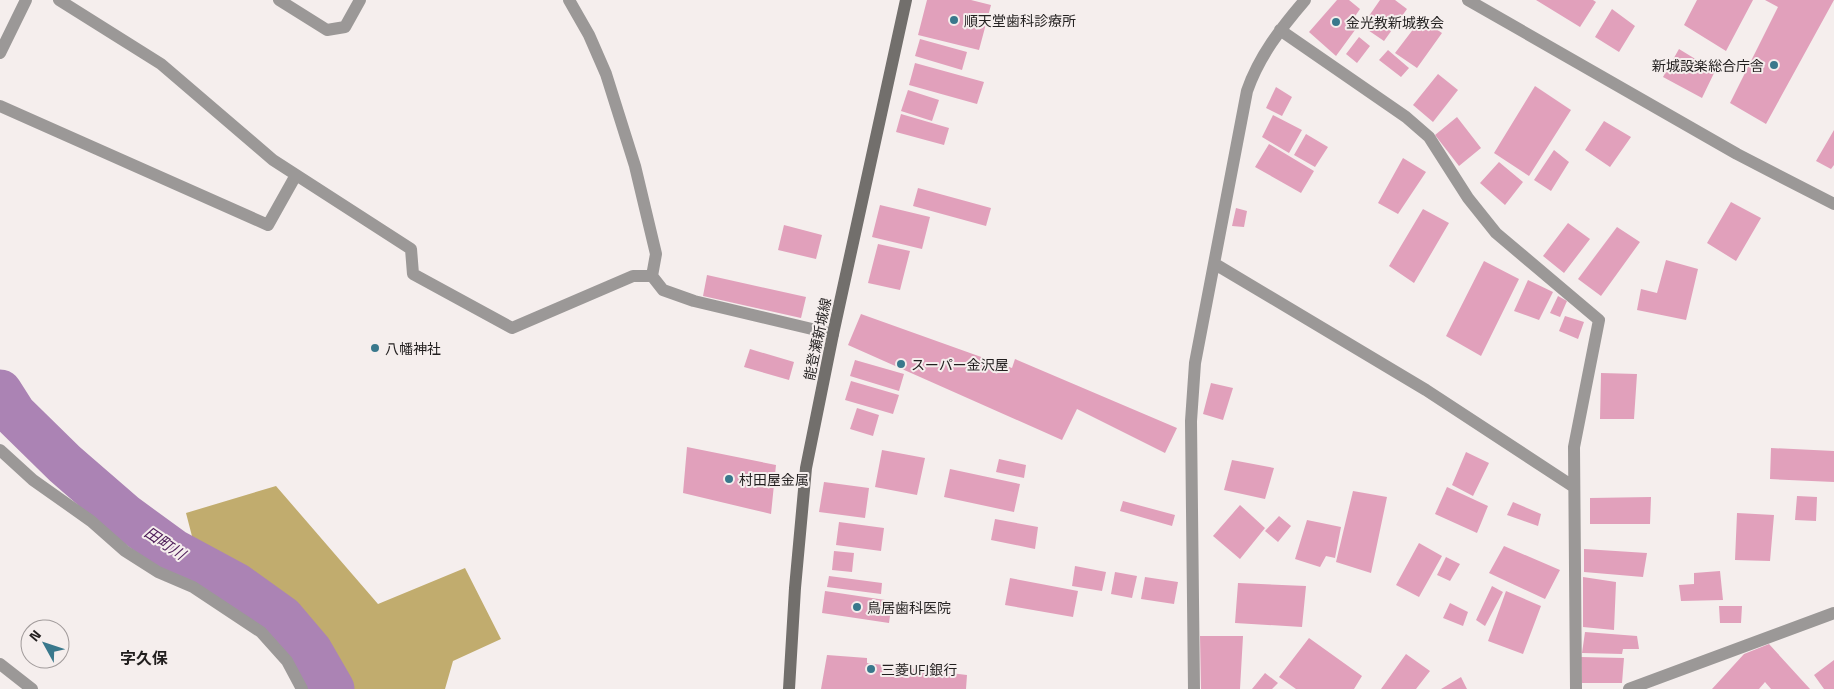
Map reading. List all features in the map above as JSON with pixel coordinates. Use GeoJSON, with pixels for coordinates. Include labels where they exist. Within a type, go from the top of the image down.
{"type":"FeatureCollection","features":[{"type":"Feature","properties":{"kind":"main road","name":"能登瀬新城線"},"geometry":{"type":"LineString","coordinates":[[789,689],[794,588],[806,468],[832,334],[906,0]]}},
{"type":"Feature","properties":{"kind":"street"},"geometry":{"type":"LineString","coordinates":[[0,53],[26,0]]}},
{"type":"Feature","properties":{"kind":"street"},"geometry":{"type":"LineString","coordinates":[[59,0],[161,64],[273,160],[411,250],[412,274],[512,328],[633,276],[652,276]]}},
{"type":"Feature","properties":{"kind":"street"},"geometry":{"type":"LineString","coordinates":[[279,0],[327,30],[345,27],[360,0]]}},
{"type":"Feature","properties":{"kind":"street"},"geometry":{"type":"LineString","coordinates":[[569,0],[589,35],[606,74],[635,166],[656,254],[652,276],[663,290],[694,301],[832,334]]}},
{"type":"Feature","properties":{"kind":"street"},"geometry":{"type":"LineString","coordinates":[[1194,689],[1191,421],[1195,363],[1247,91],[1255,67],[1280,30],[1305,0]]}},
{"type":"Feature","properties":{"kind":"street"},"geometry":{"type":"LineString","coordinates":[[1468,0],[1737,154],[1834,204]]}},
{"type":"Feature","properties":{"kind":"street"},"geometry":{"type":"LineString","coordinates":[[1280,30],[1406,117],[1429,136],[1468,198],[1496,233],[1599,320],[1574,447],[1576,689]]}},
{"type":"Feature","properties":{"kind":"street"},"geometry":{"type":"LineString","coordinates":[[0,106],[268,225],[296,175]]}},
{"type":"Feature","properties":{"kind":"street"},"geometry":{"type":"LineString","coordinates":[[1215,264],[1426,390],[1574,487]]}},
{"type":"Feature","properties":{"kind":"street"},"geometry":{"type":"LineString","coordinates":[[0,450],[33,480],[91,521],[125,551],[158,572],[194,587],[261,632],[287,661],[302,689]]}},
{"type":"Feature","properties":{"kind":"street"},"geometry":{"type":"LineString","coordinates":[[1629,689],[1834,613]]}},
{"type":"Feature","properties":{"kind":"street"},"geometry":{"type":"LineString","coordinates":[[0,664],[32,689]]}},
{"type":"Feature","properties":{"kind":"shaded area"},"geometry":{"type":"Polygon","coordinates":[[[276,486],[378,604],[465,568],[501,639],[453,661],[445,689],[348,689],[303,616],[262,578],[194,544],[186,513],[276,486]]]}},
{"type":"Feature","properties":{"kind":"building","name":"順天堂歯科診療所"},"geometry":{"type":"Polygon","coordinates":[[[927,0],[971,0],[991,5],[979,50],[918,35],[927,0]]]}},
{"type":"Feature","properties":{"kind":"building"},"geometry":{"type":"Polygon","coordinates":[[[1337,0],[1349,0],[1360,9],[1349,25],[1355,30],[1336,56],[1309,32],[1337,0]]]}},
{"type":"Feature","properties":{"kind":"building"},"geometry":{"type":"Polygon","coordinates":[[[1380,0],[1395,0],[1407,9],[1384,41],[1362,26],[1380,0]]]}},
{"type":"Feature","properties":{"kind":"building"},"geometry":{"type":"Polygon","coordinates":[[[1536,0],[1593,0],[1596,2],[1580,27],[1536,0]]]}},
{"type":"Feature","properties":{"kind":"building","name":"新城設楽総合庁舎"},"geometry":{"type":"Polygon","coordinates":[[[1697,0],[1753,0],[1726,51],[1684,25],[1697,0]]]}},
{"type":"Feature","properties":{"kind":"building","name":"新城設楽総合庁舎"},"geometry":{"type":"Polygon","coordinates":[[[1765,0],[1834,0],[1766,124],[1730,103],[1778,7],[1765,0]]]}},
{"type":"Feature","properties":{"kind":"building"},"geometry":{"type":"Polygon","coordinates":[[[1612,9],[1635,26],[1619,52],[1595,37],[1612,9]]]}},
{"type":"Feature","properties":{"kind":"building"},"geometry":{"type":"Polygon","coordinates":[[[1421,19],[1442,33],[1417,68],[1395,53],[1421,19]]]}},
{"type":"Feature","properties":{"kind":"building"},"geometry":{"type":"Polygon","coordinates":[[[1359,37],[1370,46],[1357,63],[1346,54],[1359,37]]]}},
{"type":"Feature","properties":{"kind":"building"},"geometry":{"type":"Polygon","coordinates":[[[920,39],[967,52],[962,70],[915,56],[920,39]]]}},
{"type":"Feature","properties":{"kind":"building"},"geometry":{"type":"Polygon","coordinates":[[[1679,49],[1715,71],[1702,98],[1663,77],[1679,49]]]}},
{"type":"Feature","properties":{"kind":"building"},"geometry":{"type":"Polygon","coordinates":[[[1388,50],[1409,68],[1401,77],[1379,60],[1388,50]]]}},
{"type":"Feature","properties":{"kind":"building"},"geometry":{"type":"Polygon","coordinates":[[[915,63],[984,82],[977,104],[909,85],[915,63]]]}},
{"type":"Feature","properties":{"kind":"building"},"geometry":{"type":"Polygon","coordinates":[[[1438,74],[1458,90],[1433,122],[1413,105],[1438,74]]]}},
{"type":"Feature","properties":{"kind":"building"},"geometry":{"type":"Polygon","coordinates":[[[1535,86],[1571,110],[1529,176],[1494,153],[1535,86]]]}},
{"type":"Feature","properties":{"kind":"building"},"geometry":{"type":"Polygon","coordinates":[[[1276,87],[1292,97],[1282,116],[1266,108],[1276,87]]]}},
{"type":"Feature","properties":{"kind":"building"},"geometry":{"type":"Polygon","coordinates":[[[908,90],[939,100],[932,121],[901,111],[908,90]]]}},
{"type":"Feature","properties":{"kind":"building"},"geometry":{"type":"Polygon","coordinates":[[[901,114],[949,128],[944,145],[896,132],[901,114]]]}},
{"type":"Feature","properties":{"kind":"building"},"geometry":{"type":"Polygon","coordinates":[[[1273,115],[1302,130],[1289,153],[1262,137],[1273,115]]]}},
{"type":"Feature","properties":{"kind":"building"},"geometry":{"type":"Polygon","coordinates":[[[1457,117],[1481,148],[1459,166],[1435,135],[1457,117]]]}},
{"type":"Feature","properties":{"kind":"building"},"geometry":{"type":"Polygon","coordinates":[[[1604,121],[1631,137],[1610,167],[1585,150],[1604,121]]]}},
{"type":"Feature","properties":{"kind":"building"},"geometry":{"type":"Polygon","coordinates":[[[1834,130],[1834,165],[1831,169],[1816,161],[1834,130]]]}},
{"type":"Feature","properties":{"kind":"building"},"geometry":{"type":"Polygon","coordinates":[[[1306,134],[1328,147],[1315,167],[1294,155],[1306,134]]]}},
{"type":"Feature","properties":{"kind":"building"},"geometry":{"type":"Polygon","coordinates":[[[1269,144],[1314,171],[1301,193],[1255,167],[1269,144]]]}},
{"type":"Feature","properties":{"kind":"building"},"geometry":{"type":"Polygon","coordinates":[[[1554,150],[1569,162],[1551,191],[1534,180],[1554,150]]]}},
{"type":"Feature","properties":{"kind":"building"},"geometry":{"type":"Polygon","coordinates":[[[1403,158],[1426,172],[1398,214],[1378,203],[1403,158]]]}},
{"type":"Feature","properties":{"kind":"building"},"geometry":{"type":"Polygon","coordinates":[[[1499,162],[1523,182],[1505,205],[1480,183],[1499,162]]]}},
{"type":"Feature","properties":{"kind":"building"},"geometry":{"type":"Polygon","coordinates":[[[918,188],[991,208],[986,226],[913,206],[918,188]]]}},
{"type":"Feature","properties":{"kind":"building"},"geometry":{"type":"Polygon","coordinates":[[[1731,202],[1761,218],[1736,261],[1707,243],[1731,202]]]}},
{"type":"Feature","properties":{"kind":"building"},"geometry":{"type":"Polygon","coordinates":[[[880,205],[930,217],[922,249],[872,237],[880,205]]]}},
{"type":"Feature","properties":{"kind":"building"},"geometry":{"type":"Polygon","coordinates":[[[1236,208],[1247,211],[1244,227],[1232,226],[1236,208]]]}},
{"type":"Feature","properties":{"kind":"building"},"geometry":{"type":"Polygon","coordinates":[[[1423,209],[1449,223],[1414,283],[1389,266],[1423,209]]]}},
{"type":"Feature","properties":{"kind":"building"},"geometry":{"type":"Polygon","coordinates":[[[1568,223],[1590,239],[1564,273],[1543,256],[1568,223]]]}},
{"type":"Feature","properties":{"kind":"building"},"geometry":{"type":"Polygon","coordinates":[[[784,225],[822,235],[816,259],[778,250],[784,225]]]}},
{"type":"Feature","properties":{"kind":"building"},"geometry":{"type":"Polygon","coordinates":[[[1617,227],[1640,242],[1601,296],[1578,279],[1617,227]]]}},
{"type":"Feature","properties":{"kind":"building"},"geometry":{"type":"Polygon","coordinates":[[[878,244],[910,251],[900,290],[868,283],[878,244]]]}},
{"type":"Feature","properties":{"kind":"building"},"geometry":{"type":"Polygon","coordinates":[[[1666,260],[1698,269],[1686,320],[1637,310],[1641,289],[1657,293],[1666,260]]]}},
{"type":"Feature","properties":{"kind":"building"},"geometry":{"type":"Polygon","coordinates":[[[1484,261],[1519,279],[1481,356],[1446,336],[1484,261]]]}},
{"type":"Feature","properties":{"kind":"building"},"geometry":{"type":"Polygon","coordinates":[[[707,275],[806,297],[801,318],[703,296],[707,275]]]}},
{"type":"Feature","properties":{"kind":"building"},"geometry":{"type":"Polygon","coordinates":[[[1528,280],[1553,292],[1539,320],[1514,311],[1528,280]]]}},
{"type":"Feature","properties":{"kind":"building"},"geometry":{"type":"Polygon","coordinates":[[[1558,296],[1567,301],[1560,317],[1550,313],[1558,296]]]}},
{"type":"Feature","properties":{"kind":"building"},"geometry":{"type":"Polygon","coordinates":[[[861,314],[1012,368],[1015,359],[1177,428],[1165,453],[1077,409],[1062,440],[848,345],[861,314]]]}},
{"type":"Feature","properties":{"kind":"building"},"geometry":{"type":"Polygon","coordinates":[[[1565,316],[1584,322],[1578,339],[1559,331],[1565,316]]]}},
{"type":"Feature","properties":{"kind":"building"},"geometry":{"type":"Polygon","coordinates":[[[750,349],[794,362],[789,380],[744,367],[750,349]]]}},
{"type":"Feature","properties":{"kind":"building"},"geometry":{"type":"Polygon","coordinates":[[[855,360],[904,374],[899,391],[850,376],[855,360]]]}},
{"type":"Feature","properties":{"kind":"building"},"geometry":{"type":"Polygon","coordinates":[[[1601,373],[1637,374],[1634,419],[1600,419],[1601,373]]]}},
{"type":"Feature","properties":{"kind":"building"},"geometry":{"type":"Polygon","coordinates":[[[851,381],[899,395],[893,414],[845,400],[851,381]]]}},
{"type":"Feature","properties":{"kind":"building"},"geometry":{"type":"Polygon","coordinates":[[[1211,383],[1233,388],[1223,420],[1203,414],[1211,383]]]}},
{"type":"Feature","properties":{"kind":"building"},"geometry":{"type":"Polygon","coordinates":[[[857,408],[879,415],[873,436],[850,429],[857,408]]]}},
{"type":"Feature","properties":{"kind":"building","name":"村田屋金属"},"geometry":{"type":"Polygon","coordinates":[[[687,447],[776,465],[771,514],[683,493],[687,447]]]}},
{"type":"Feature","properties":{"kind":"building"},"geometry":{"type":"Polygon","coordinates":[[[1771,448],[1834,451],[1834,482],[1770,479],[1771,448]]]}},
{"type":"Feature","properties":{"kind":"building"},"geometry":{"type":"Polygon","coordinates":[[[882,450],[925,458],[917,495],[875,487],[882,450]]]}},
{"type":"Feature","properties":{"kind":"building"},"geometry":{"type":"Polygon","coordinates":[[[1466,452],[1489,463],[1473,496],[1452,485],[1466,452]]]}},
{"type":"Feature","properties":{"kind":"building"},"geometry":{"type":"Polygon","coordinates":[[[999,459],[1026,465],[1024,478],[996,472],[999,459]]]}},
{"type":"Feature","properties":{"kind":"building"},"geometry":{"type":"Polygon","coordinates":[[[1232,460],[1274,468],[1265,499],[1224,490],[1232,460]]]}},
{"type":"Feature","properties":{"kind":"building"},"geometry":{"type":"Polygon","coordinates":[[[950,469],[1020,484],[1014,512],[944,497],[950,469]]]}},
{"type":"Feature","properties":{"kind":"building"},"geometry":{"type":"Polygon","coordinates":[[[824,482],[869,488],[865,518],[819,512],[824,482]]]}},
{"type":"Feature","properties":{"kind":"building"},"geometry":{"type":"Polygon","coordinates":[[[1447,487],[1488,506],[1477,533],[1435,514],[1447,487]]]}},
{"type":"Feature","properties":{"kind":"building"},"geometry":{"type":"Polygon","coordinates":[[[1353,491],[1387,497],[1371,573],[1336,562],[1353,491]]]}},
{"type":"Feature","properties":{"kind":"building"},"geometry":{"type":"Polygon","coordinates":[[[1797,496],[1817,497],[1816,521],[1795,520],[1797,496]]]}},
{"type":"Feature","properties":{"kind":"building"},"geometry":{"type":"Polygon","coordinates":[[[1651,497],[1650,524],[1590,524],[1590,498],[1651,497]]]}},
{"type":"Feature","properties":{"kind":"building"},"geometry":{"type":"Polygon","coordinates":[[[1123,501],[1175,515],[1172,526],[1120,511],[1123,501]]]}},
{"type":"Feature","properties":{"kind":"building"},"geometry":{"type":"Polygon","coordinates":[[[1513,502],[1541,514],[1538,526],[1507,515],[1513,502]]]}},
{"type":"Feature","properties":{"kind":"building"},"geometry":{"type":"Polygon","coordinates":[[[1240,505],[1265,528],[1240,559],[1213,536],[1240,505]]]}},
{"type":"Feature","properties":{"kind":"building"},"geometry":{"type":"Polygon","coordinates":[[[1737,513],[1774,515],[1770,561],[1735,560],[1737,513]]]}},
{"type":"Feature","properties":{"kind":"building"},"geometry":{"type":"Polygon","coordinates":[[[1279,516],[1291,526],[1278,542],[1265,531],[1279,516]]]}},
{"type":"Feature","properties":{"kind":"building"},"geometry":{"type":"Polygon","coordinates":[[[995,519],[1038,527],[1035,549],[991,540],[995,519]]]}},
{"type":"Feature","properties":{"kind":"building"},"geometry":{"type":"Polygon","coordinates":[[[1307,520],[1341,527],[1335,558],[1326,556],[1320,567],[1295,559],[1307,520]]]}},
{"type":"Feature","properties":{"kind":"building"},"geometry":{"type":"Polygon","coordinates":[[[839,522],[884,528],[881,551],[836,545],[839,522]]]}},
{"type":"Feature","properties":{"kind":"building"},"geometry":{"type":"Polygon","coordinates":[[[1419,543],[1442,556],[1419,597],[1396,585],[1419,543]]]}},
{"type":"Feature","properties":{"kind":"building"},"geometry":{"type":"Polygon","coordinates":[[[1504,546],[1560,570],[1545,599],[1489,573],[1504,546]]]}},
{"type":"Feature","properties":{"kind":"building"},"geometry":{"type":"Polygon","coordinates":[[[1584,549],[1647,553],[1643,577],[1584,572],[1584,549]]]}},
{"type":"Feature","properties":{"kind":"building"},"geometry":{"type":"Polygon","coordinates":[[[834,551],[854,553],[852,572],[832,570],[834,551]]]}},
{"type":"Feature","properties":{"kind":"building"},"geometry":{"type":"Polygon","coordinates":[[[1446,557],[1460,564],[1450,581],[1437,575],[1446,557]]]}},
{"type":"Feature","properties":{"kind":"building"},"geometry":{"type":"Polygon","coordinates":[[[1075,566],[1106,572],[1102,591],[1072,586],[1075,566]]]}},
{"type":"Feature","properties":{"kind":"building"},"geometry":{"type":"Polygon","coordinates":[[[1720,571],[1723,600],[1681,601],[1679,585],[1694,584],[1694,573],[1720,571]]]}},
{"type":"Feature","properties":{"kind":"building"},"geometry":{"type":"Polygon","coordinates":[[[1115,572],[1137,576],[1132,598],[1111,594],[1115,572]]]}},
{"type":"Feature","properties":{"kind":"building"},"geometry":{"type":"Polygon","coordinates":[[[829,576],[882,583],[881,594],[827,587],[829,576]]]}},
{"type":"Feature","properties":{"kind":"building"},"geometry":{"type":"Polygon","coordinates":[[[1145,577],[1178,582],[1174,604],[1141,599],[1145,577]]]}},
{"type":"Feature","properties":{"kind":"building"},"geometry":{"type":"Polygon","coordinates":[[[1583,577],[1616,582],[1614,630],[1583,627],[1583,577]]]}},
{"type":"Feature","properties":{"kind":"building"},"geometry":{"type":"Polygon","coordinates":[[[1010,578],[1078,591],[1073,617],[1005,605],[1010,578]]]}},
{"type":"Feature","properties":{"kind":"building"},"geometry":{"type":"Polygon","coordinates":[[[1238,583],[1306,586],[1302,627],[1235,623],[1238,583]]]}},
{"type":"Feature","properties":{"kind":"building"},"geometry":{"type":"Polygon","coordinates":[[[1492,586],[1503,592],[1485,626],[1476,620],[1492,586]]]}},
{"type":"Feature","properties":{"kind":"building","name":"鳥居歯科医院"},"geometry":{"type":"Polygon","coordinates":[[[825,591],[892,601],[889,623],[822,613],[825,591]]]}},
{"type":"Feature","properties":{"kind":"building"},"geometry":{"type":"Polygon","coordinates":[[[1506,591],[1541,606],[1523,654],[1488,641],[1506,591]]]}},
{"type":"Feature","properties":{"kind":"building"},"geometry":{"type":"Polygon","coordinates":[[[1450,603],[1468,612],[1463,626],[1443,618],[1450,603]]]}},
{"type":"Feature","properties":{"kind":"building"},"geometry":{"type":"Polygon","coordinates":[[[1719,606],[1742,606],[1741,623],[1720,623],[1719,606]]]}},
{"type":"Feature","properties":{"kind":"building"},"geometry":{"type":"Polygon","coordinates":[[[1585,632],[1637,636],[1639,649],[1623,649],[1622,654],[1582,653],[1585,632]]]}},
{"type":"Feature","properties":{"kind":"building"},"geometry":{"type":"Polygon","coordinates":[[[1200,636],[1243,636],[1240,689],[1201,689],[1200,636]]]}},
{"type":"Feature","properties":{"kind":"building"},"geometry":{"type":"Polygon","coordinates":[[[1309,638],[1362,676],[1354,689],[1296,689],[1279,677],[1309,638]]]}},
{"type":"Feature","properties":{"kind":"building"},"geometry":{"type":"Polygon","coordinates":[[[1769,644],[1810,689],[1771,689],[1765,682],[1759,689],[1712,689],[1744,654],[1769,644]]]}},
{"type":"Feature","properties":{"kind":"building"},"geometry":{"type":"Polygon","coordinates":[[[1406,654],[1430,671],[1416,689],[1381,689],[1406,654]]]}},
{"type":"Feature","properties":{"kind":"building","name":"三菱UFJ銀行"},"geometry":{"type":"Polygon","coordinates":[[[827,655],[867,658],[867,663],[967,675],[966,689],[821,689],[827,655]]]}},
{"type":"Feature","properties":{"kind":"building"},"geometry":{"type":"Polygon","coordinates":[[[1581,657],[1624,658],[1622,683],[1582,683],[1581,657]]]}},
{"type":"Feature","properties":{"kind":"building"},"geometry":{"type":"Polygon","coordinates":[[[1834,660],[1834,689],[1824,689],[1814,675],[1834,660]]]}},
{"type":"Feature","properties":{"kind":"building"},"geometry":{"type":"Polygon","coordinates":[[[1265,673],[1278,683],[1272,689],[1252,689],[1265,673]]]}},
{"type":"Feature","properties":{"kind":"building"},"geometry":{"type":"Polygon","coordinates":[[[1461,677],[1467,689],[1441,689],[1461,677]]]}},
{"type":"Feature","properties":{"kind":"waterway","name":"田町川"},"geometry":{"type":"LineString","coordinates":[[0,392],[14,414],[65,464],[125,516],[173,551],[236,585],[282,618],[310,651],[332,689]]}},
{"type":"Feature","properties":{"kind":"place","name":"順天堂歯科診療所"},"geometry":{"type":"Point","coordinates":[954,20]}},
{"type":"Feature","properties":{"kind":"place","name":"金光教新城教会"},"geometry":{"type":"Point","coordinates":[1336,22]}},
{"type":"Feature","properties":{"kind":"place","name":"新城設楽総合庁舎"},"geometry":{"type":"Point","coordinates":[1774,65]}},
{"type":"Feature","properties":{"kind":"place","name":"八幡神社"},"geometry":{"type":"Point","coordinates":[375,348]}},
{"type":"Feature","properties":{"kind":"place","name":"スーパー金沢屋"},"geometry":{"type":"Point","coordinates":[901,364]}},
{"type":"Feature","properties":{"kind":"place","name":"村田屋金属"},"geometry":{"type":"Point","coordinates":[729,479]}},
{"type":"Feature","properties":{"kind":"place","name":"鳥居歯科医院"},"geometry":{"type":"Point","coordinates":[857,607]}},
{"type":"Feature","properties":{"kind":"place","name":"三菱UFJ銀行"},"geometry":{"type":"Point","coordinates":[871,669]}},
{"type":"Feature","properties":{"kind":"district","name":"字久保"},"geometry":{"type":"Point","coordinates":[144,658]}}]}
